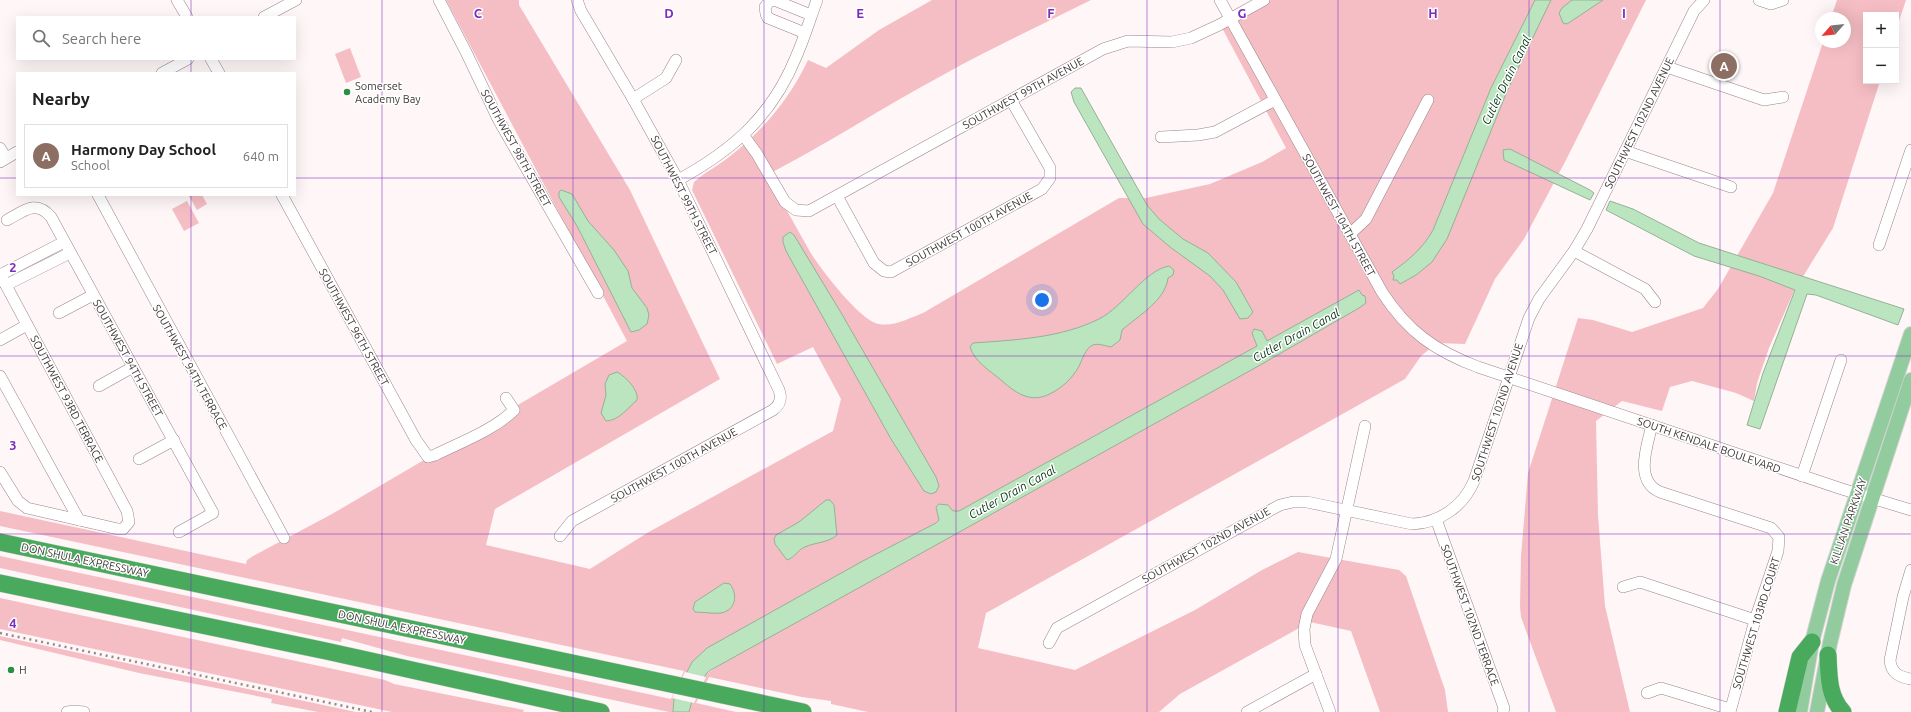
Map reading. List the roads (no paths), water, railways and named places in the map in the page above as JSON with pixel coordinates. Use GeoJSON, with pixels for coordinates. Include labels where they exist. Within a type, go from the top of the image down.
{"type":"FeatureCollection","features":[{"type":"Feature","properties":{"kind":"highway","name":"DON SHULA EXPRESSWAY"},"geometry":{"type":"LineString","coordinates":[[0,542],[803,712]]}},
{"type":"Feature","properties":{"kind":"highway"},"geometry":{"type":"LineString","coordinates":[[0,583],[326,651],[602,712]]}},
{"type":"Feature","properties":{"kind":"highway"},"geometry":{"type":"LineString","coordinates":[[1788,712],[1800,656],[1812,642]]}},
{"type":"Feature","properties":{"kind":"highway"},"geometry":{"type":"LineString","coordinates":[[1828,655],[1829,684],[1832,696],[1842,712]]}},
{"type":"Feature","properties":{"kind":"main road","name":"KILLIAN PARKWAY"},"geometry":{"type":"LineString","coordinates":[[1800,712],[1812,642],[1828,581],[1911,334]]}},
{"type":"Feature","properties":{"kind":"main road","name":"KILLIAN PARKWAY"},"geometry":{"type":"LineString","coordinates":[[1817,712],[1844,585],[1911,380]]}},
{"type":"Feature","properties":{"kind":"street"},"geometry":{"type":"LineString","coordinates":[[177,0],[186,16]]}},
{"type":"Feature","properties":{"kind":"street"},"geometry":{"type":"LineString","coordinates":[[266,16],[296,0]]}},
{"type":"Feature","properties":{"kind":"street","name":"SOUTHWEST 98TH STREET"},"geometry":{"type":"LineString","coordinates":[[438,0],[466,52],[498,119],[598,293]]}},
{"type":"Feature","properties":{"kind":"street"},"geometry":{"type":"LineString","coordinates":[[805,33],[768,18],[765,12],[765,7],[769,2],[774,0],[811,15]]}},
{"type":"Feature","properties":{"kind":"street"},"geometry":{"type":"LineString","coordinates":[[678,180],[723,153],[744,136],[759,119],[780,91],[796,57],[817,0]]}},
{"type":"Feature","properties":{"kind":"street","name":"SOUTHWEST 104TH STREET"},"geometry":{"type":"LineString","coordinates":[[1220,0],[1387,300],[1409,327],[1444,353],[1478,367],[1509,377]]}},
{"type":"Feature","properties":{"kind":"street","name":"SOUTHWEST 99TH AVENUE"},"geometry":{"type":"LineString","coordinates":[[744,136],[757,154],[784,200],[790,206],[799,210],[809,211],[1103,49],[1128,41],[1172,42],[1184,40],[1198,35],[1230,19],[1264,0]]}},
{"type":"Feature","properties":{"kind":"street","name":"SOUTHWEST 102ND AVENUE"},"geometry":{"type":"LineString","coordinates":[[1049,643],[1057,628],[1280,505],[1303,502],[1407,524],[1425,523],[1436,519],[1457,505],[1472,487],[1534,308],[1587,230],[1694,11],[1704,0]]}},
{"type":"Feature","properties":{"kind":"street"},"geometry":{"type":"LineString","coordinates":[[1759,0],[1771,4],[1783,0]]}},
{"type":"Feature","properties":{"kind":"street","name":"SOUTHWEST 99TH STREET"},"geometry":{"type":"LineString","coordinates":[[578,3],[678,180],[779,390]]}},
{"type":"Feature","properties":{"kind":"street"},"geometry":{"type":"LineString","coordinates":[[164,72],[186,60]]}},
{"type":"Feature","properties":{"kind":"street"},"geometry":{"type":"LineString","coordinates":[[212,60],[218,72]]}},
{"type":"Feature","properties":{"kind":"street"},"geometry":{"type":"LineString","coordinates":[[633,99],[666,78],[676,60]]}},
{"type":"Feature","properties":{"kind":"street"},"geometry":{"type":"LineString","coordinates":[[1667,67],[1764,100],[1783,97]]}},
{"type":"Feature","properties":{"kind":"street","name":"SOUTHWEST 100TH AVENUE"},"geometry":{"type":"LineString","coordinates":[[836,196],[874,263],[883,270],[893,271],[1042,189],[1050,178],[1050,168],[1011,100]]}},
{"type":"Feature","properties":{"kind":"street"},"geometry":{"type":"LineString","coordinates":[[1162,136],[1198,135],[1215,132],[1275,100]]}},
{"type":"Feature","properties":{"kind":"street"},"geometry":{"type":"LineString","coordinates":[[1350,234],[1366,220],[1428,100]]}},
{"type":"Feature","properties":{"kind":"street"},"geometry":{"type":"LineString","coordinates":[[0,148],[3,160],[16,153]]}},
{"type":"Feature","properties":{"kind":"street"},"geometry":{"type":"LineString","coordinates":[[1879,245],[1911,150]]}},
{"type":"Feature","properties":{"kind":"street"},"geometry":{"type":"LineString","coordinates":[[1626,151],[1731,187]]}},
{"type":"Feature","properties":{"kind":"street","name":"SOUTHWEST 94TH TERRACE"},"geometry":{"type":"LineString","coordinates":[[99,196],[284,538]]}},
{"type":"Feature","properties":{"kind":"street","name":"SOUTHWEST 96TH STREET"},"geometry":{"type":"LineString","coordinates":[[283,196],[416,440],[428,457],[484,431],[510,414],[514,410],[506,398]]}},
{"type":"Feature","properties":{"kind":"street","name":"SOUTHWEST 94TH STREET"},"geometry":{"type":"LineString","coordinates":[[7,220],[28,209],[38,207],[45,210],[51,217],[174,440],[213,513],[179,532]]}},
{"type":"Feature","properties":{"kind":"street"},"geometry":{"type":"LineString","coordinates":[[2,278],[64,242]]}},
{"type":"Feature","properties":{"kind":"street"},"geometry":{"type":"LineString","coordinates":[[1574,251],[1645,289],[1655,302]]}},
{"type":"Feature","properties":{"kind":"street"},"geometry":{"type":"LineString","coordinates":[[2,278],[70,253]]}},
{"type":"Feature","properties":{"kind":"street","name":"SOUTHWEST 93RD TERRACE"},"geometry":{"type":"LineString","coordinates":[[2,278],[128,511],[129,519],[128,524],[123,529],[79,520]]}},
{"type":"Feature","properties":{"kind":"street"},"geometry":{"type":"LineString","coordinates":[[59,313],[93,295]]}},
{"type":"Feature","properties":{"kind":"street"},"geometry":{"type":"LineString","coordinates":[[0,340],[27,325]]}},
{"type":"Feature","properties":{"kind":"street"},"geometry":{"type":"LineString","coordinates":[[1802,476],[1841,360]]}},
{"type":"Feature","properties":{"kind":"street"},"geometry":{"type":"LineString","coordinates":[[99,386],[133,367]]}},
{"type":"Feature","properties":{"kind":"street"},"geometry":{"type":"LineString","coordinates":[[0,376],[79,520]]}},
{"type":"Feature","properties":{"kind":"street","name":"SOUTH KENDALE BOULEVARD"},"geometry":{"type":"LineString","coordinates":[[1509,377],[1802,476],[1911,510]]}},
{"type":"Feature","properties":{"kind":"street","name":"SOUTHWEST 100TH AVENUE"},"geometry":{"type":"LineString","coordinates":[[560,536],[572,521],[773,410],[780,402],[779,390]]}},
{"type":"Feature","properties":{"kind":"street","name":"SOUTHWEST 103RD COURT"},"geometry":{"type":"LineString","coordinates":[[1652,425],[1645,459],[1645,474],[1648,483],[1660,492],[1771,528],[1778,534],[1780,544],[1778,552],[1755,620],[1730,711]]}},
{"type":"Feature","properties":{"kind":"street"},"geometry":{"type":"LineString","coordinates":[[1330,712],[1304,640],[1304,622],[1312,603],[1336,559],[1365,426]]}},
{"type":"Feature","properties":{"kind":"street"},"geometry":{"type":"LineString","coordinates":[[139,459],[174,440]]}},
{"type":"Feature","properties":{"kind":"street"},"geometry":{"type":"LineString","coordinates":[[0,472],[18,501],[23,506],[79,520]]}},
{"type":"Feature","properties":{"kind":"street","name":"SOUTHWEST 102ND TERRACE"},"geometry":{"type":"LineString","coordinates":[[1436,519],[1504,708],[1503,712]]}},
{"type":"Feature","properties":{"kind":"street"},"geometry":{"type":"LineString","coordinates":[[1911,570],[1903,597],[1890,660],[1891,667],[1896,674],[1911,679]]}},
{"type":"Feature","properties":{"kind":"street"},"geometry":{"type":"LineString","coordinates":[[1623,587],[1640,582],[1755,620]]}},
{"type":"Feature","properties":{"kind":"street"},"geometry":{"type":"LineString","coordinates":[[1247,712],[1316,674]]}},
{"type":"Feature","properties":{"kind":"street"},"geometry":{"type":"LineString","coordinates":[[1647,693],[1661,688],[1730,711]]}},
{"type":"Feature","properties":{"kind":"street"},"geometry":{"type":"LineString","coordinates":[[67,712],[84,712]]}},
{"type":"Feature","properties":{"kind":"water","name":"Cutler Drain Canal"},"geometry":{"type":"Polygon","coordinates":[[[1535,0],[1551,0],[1508,89],[1447,239],[1432,262],[1416,275],[1400,284],[1397,280],[1393,280],[1394,276],[1392,272],[1415,253],[1433,230],[1491,88],[1535,0]]]}},
{"type":"Feature","properties":{"kind":"water"},"geometry":{"type":"Polygon","coordinates":[[[1572,0],[1603,0],[1567,24],[1563,23],[1559,13],[1562,8],[1572,0]]]}},
{"type":"Feature","properties":{"kind":"water"},"geometry":{"type":"Polygon","coordinates":[[[1075,88],[1081,88],[1147,205],[1159,219],[1183,239],[1208,253],[1236,282],[1253,312],[1248,318],[1240,319],[1223,290],[1210,276],[1170,247],[1143,224],[1074,102],[1071,92],[1075,88]]]}},
{"type":"Feature","properties":{"kind":"water"},"geometry":{"type":"Polygon","coordinates":[[[1510,149],[1590,190],[1594,193],[1590,200],[1504,160],[1503,150],[1510,149]]]}},
{"type":"Feature","properties":{"kind":"water"},"geometry":{"type":"Polygon","coordinates":[[[561,190],[572,194],[588,221],[614,250],[628,271],[632,288],[647,308],[649,315],[647,324],[639,330],[631,332],[577,226],[559,197],[559,192],[561,190]]]}},
{"type":"Feature","properties":{"kind":"water"},"geometry":{"type":"Polygon","coordinates":[[[1610,201],[1633,209],[1699,243],[1904,309],[1898,325],[1816,295],[1807,294],[1760,429],[1747,425],[1763,373],[1795,290],[1759,276],[1694,256],[1606,210],[1610,201]]]}},
{"type":"Feature","properties":{"kind":"water"},"geometry":{"type":"Polygon","coordinates":[[[790,232],[794,235],[840,311],[936,477],[939,486],[936,492],[931,494],[924,491],[891,439],[786,251],[783,237],[790,232]]]}},
{"type":"Feature","properties":{"kind":"water"},"geometry":{"type":"Polygon","coordinates":[[[1169,266],[1174,270],[1173,275],[1168,278],[1166,286],[1157,301],[1122,330],[1120,340],[1111,347],[1097,344],[1090,347],[1071,378],[1055,391],[1047,395],[1033,398],[1020,394],[987,369],[972,352],[970,347],[973,343],[1005,341],[1054,334],[1099,319],[1117,306],[1151,274],[1169,266]]]}},
{"type":"Feature","properties":{"kind":"water","name":"Cutler Drain Canal"},"geometry":{"type":"Polygon","coordinates":[[[1359,290],[1362,295],[1365,296],[1366,303],[1359,308],[1262,364],[709,671],[692,701],[689,712],[673,712],[674,698],[692,662],[707,648],[861,562],[936,523],[939,520],[936,507],[939,504],[948,505],[953,511],[959,511],[1257,346],[1252,333],[1254,329],[1262,331],[1267,341],[1359,290]]]}},
{"type":"Feature","properties":{"kind":"water"},"geometry":{"type":"Polygon","coordinates":[[[617,372],[634,388],[637,400],[615,419],[606,421],[601,413],[606,395],[605,384],[609,375],[617,372]]]}},
{"type":"Feature","properties":{"kind":"water"},"geometry":{"type":"Polygon","coordinates":[[[826,500],[830,500],[834,505],[837,535],[830,540],[802,548],[787,560],[775,544],[774,539],[776,535],[799,522],[826,500]]]}},
{"type":"Feature","properties":{"kind":"water"},"geometry":{"type":"Polygon","coordinates":[[[724,583],[730,584],[733,588],[735,597],[733,605],[730,609],[721,613],[695,612],[693,609],[695,602],[724,583]]]}},
{"type":"Feature","properties":{"kind":"railway"},"geometry":{"type":"LineString","coordinates":[[0,633],[372,712]]}},
{"type":"Feature","properties":{"kind":"place","name":"Harmony Day School"},"geometry":{"type":"Point","coordinates":[1724,66]}},
{"type":"Feature","properties":{"kind":"place","name":"Somerset Academy Bay"},"geometry":{"type":"Point","coordinates":[347,92]}},
{"type":"Feature","properties":{"kind":"place","name":"H"},"geometry":{"type":"Point","coordinates":[11,670]}}]}
